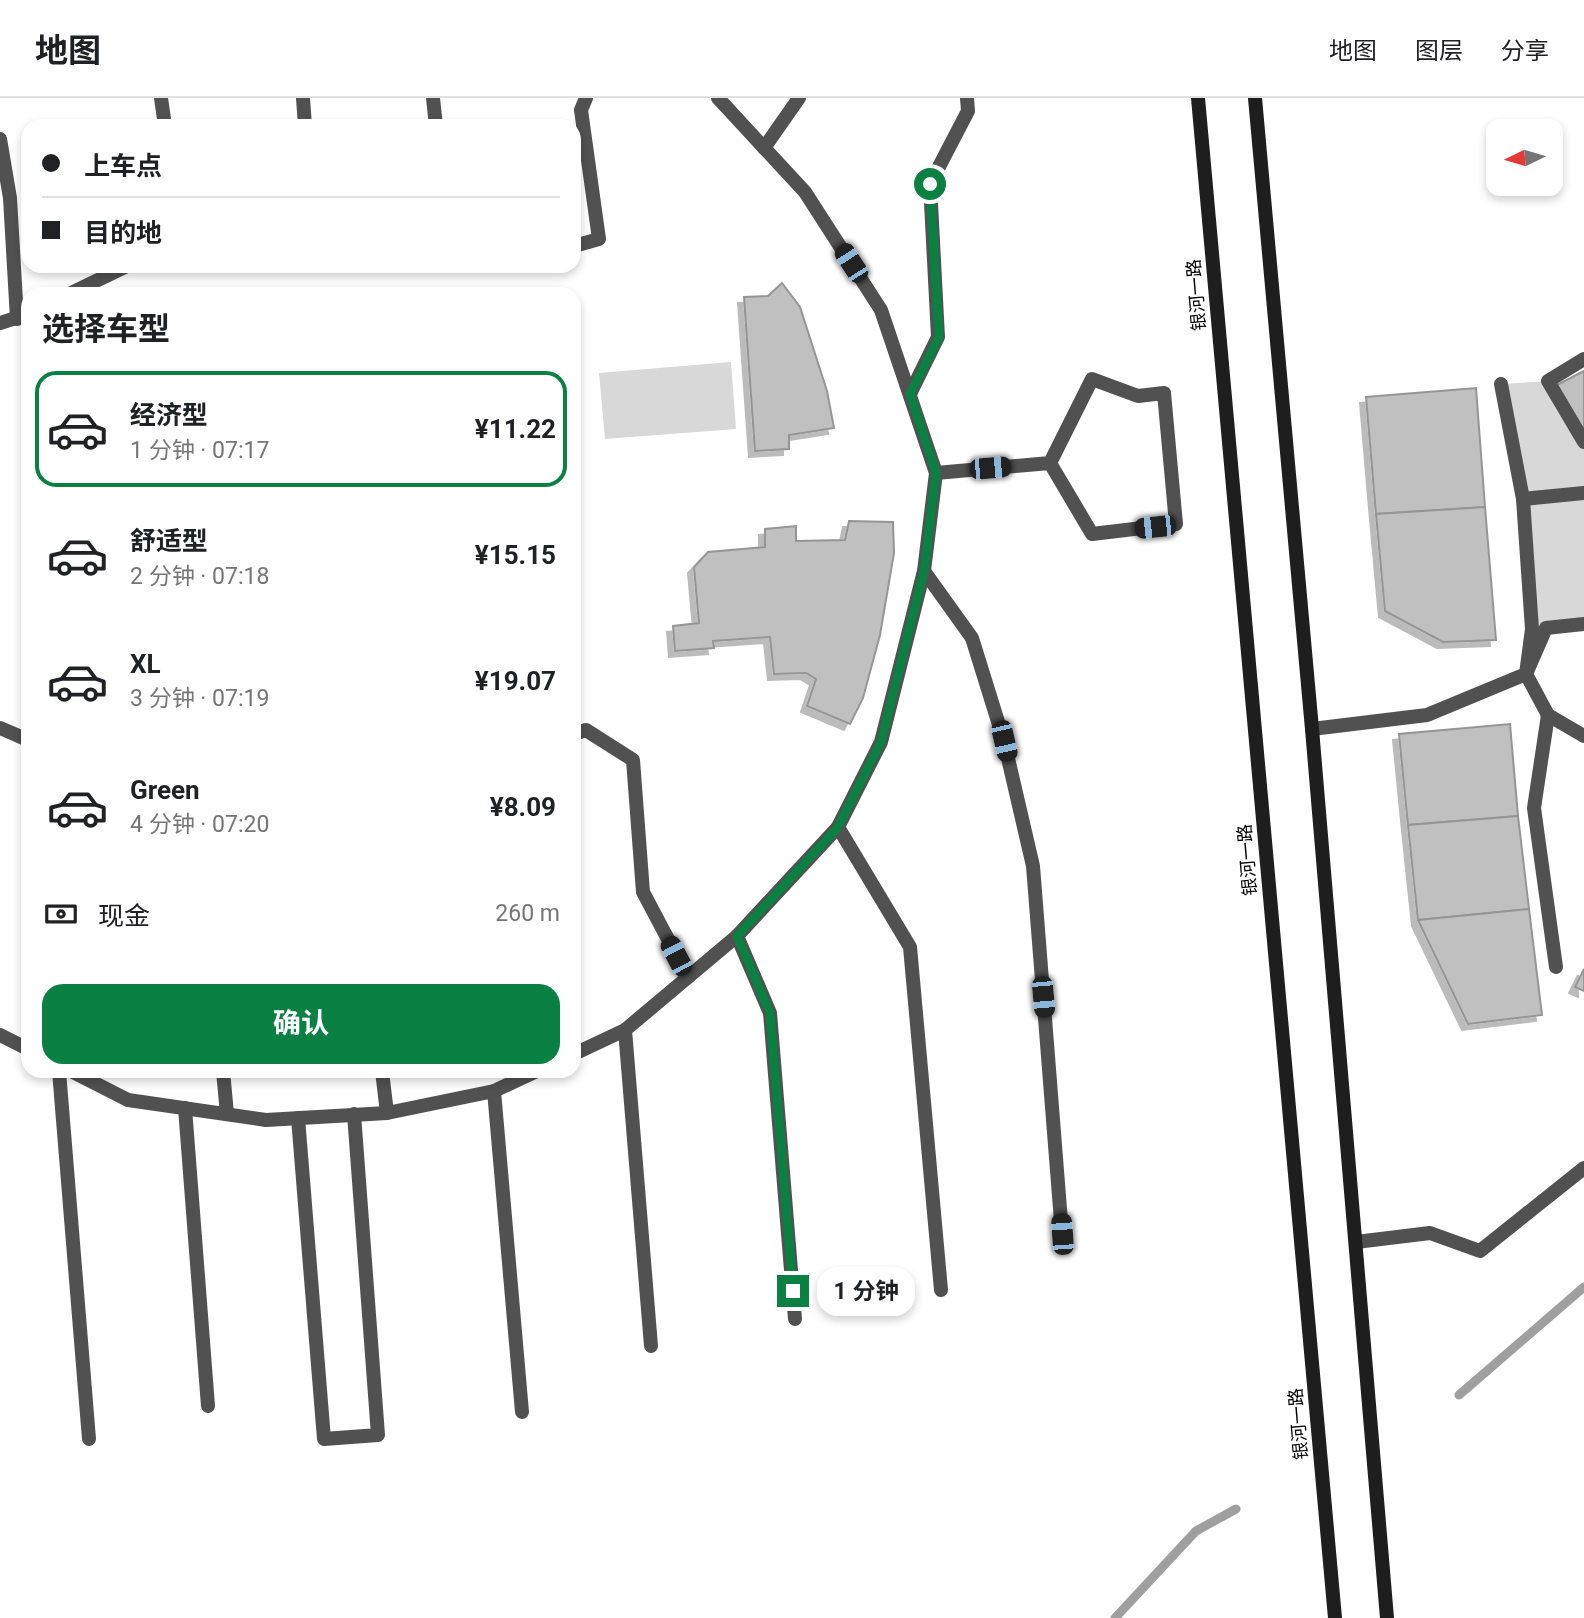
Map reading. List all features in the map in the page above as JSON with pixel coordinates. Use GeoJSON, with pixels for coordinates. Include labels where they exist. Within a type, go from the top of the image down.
{"type":"FeatureCollection","features":[{"type":"Feature","properties":{"kind":"main road","name":"银河一路"},"geometry":{"type":"LineString","coordinates":[[1198,98],[1335,1618]]}},
{"type":"Feature","properties":{"kind":"main road"},"geometry":{"type":"LineString","coordinates":[[1255,98],[1312,729],[1387,1618]]}},
{"type":"Feature","properties":{"kind":"street"},"geometry":{"type":"LineString","coordinates":[[160,98],[164,119]]}},
{"type":"Feature","properties":{"kind":"street"},"geometry":{"type":"LineString","coordinates":[[303,98],[304,119]]}},
{"type":"Feature","properties":{"kind":"street"},"geometry":{"type":"LineString","coordinates":[[433,98],[435,119]]}},
{"type":"Feature","properties":{"kind":"street"},"geometry":{"type":"LineString","coordinates":[[581,244],[599,239],[581,110],[586,98]]}},
{"type":"Feature","properties":{"kind":"street"},"geometry":{"type":"LineString","coordinates":[[581,1051],[625,1030],[737,936],[838,827],[881,742],[924,571],[936,473],[881,310],[805,192],[718,98]]}},
{"type":"Feature","properties":{"kind":"street"},"geometry":{"type":"LineString","coordinates":[[764,148],[799,98]]}},
{"type":"Feature","properties":{"kind":"street"},"geometry":{"type":"LineString","coordinates":[[910,394],[939,337],[930,184],[968,111],[967,98]]}},
{"type":"Feature","properties":{"kind":"street"},"geometry":{"type":"LineString","coordinates":[[0,139],[10,198],[21,298]]}},
{"type":"Feature","properties":{"kind":"street"},"geometry":{"type":"LineString","coordinates":[[84,287],[112,273]]}},
{"type":"Feature","properties":{"kind":"street"},"geometry":{"type":"LineString","coordinates":[[0,323],[21,317]]}},
{"type":"Feature","properties":{"kind":"street"},"geometry":{"type":"LineString","coordinates":[[1584,359],[1548,381],[1584,442]]}},
{"type":"Feature","properties":{"kind":"street"},"geometry":{"type":"LineString","coordinates":[[1092,379],[1138,396],[1164,393],[1176,524],[1092,534],[1050,463],[1092,379]]}},
{"type":"Feature","properties":{"kind":"street"},"geometry":{"type":"LineString","coordinates":[[1501,384],[1523,499],[1532,629],[1526,674],[1548,715],[1584,736]]}},
{"type":"Feature","properties":{"kind":"street"},"geometry":{"type":"LineString","coordinates":[[936,473],[1050,463]]}},
{"type":"Feature","properties":{"kind":"street"},"geometry":{"type":"LineString","coordinates":[[1523,499],[1584,493]]}},
{"type":"Feature","properties":{"kind":"street"},"geometry":{"type":"LineString","coordinates":[[924,571],[972,638],[1004,741],[1033,866],[1062,1234]]}},
{"type":"Feature","properties":{"kind":"street"},"geometry":{"type":"LineString","coordinates":[[1312,729],[1427,715],[1526,674],[1546,628],[1584,624]]}},
{"type":"Feature","properties":{"kind":"street"},"geometry":{"type":"LineString","coordinates":[[1548,715],[1534,808],[1556,967]]}},
{"type":"Feature","properties":{"kind":"street"},"geometry":{"type":"LineString","coordinates":[[0,728],[21,737]]}},
{"type":"Feature","properties":{"kind":"street"},"geometry":{"type":"LineString","coordinates":[[581,732],[586,730],[632,760],[643,892],[688,977]]}},
{"type":"Feature","properties":{"kind":"street"},"geometry":{"type":"LineString","coordinates":[[838,827],[910,947],[941,1290]]}},
{"type":"Feature","properties":{"kind":"street"},"geometry":{"type":"LineString","coordinates":[[737,936],[770,1013],[795,1319]]}},
{"type":"Feature","properties":{"kind":"street"},"geometry":{"type":"LineString","coordinates":[[625,1030],[651,1346]]}},
{"type":"Feature","properties":{"kind":"street"},"geometry":{"type":"LineString","coordinates":[[0,1035],[21,1046]]}},
{"type":"Feature","properties":{"kind":"street"},"geometry":{"type":"LineString","coordinates":[[60,1078],[89,1439]]}},
{"type":"Feature","properties":{"kind":"street"},"geometry":{"type":"LineString","coordinates":[[85,1078],[128,1100],[266,1120],[387,1113],[494,1091],[522,1078]]}},
{"type":"Feature","properties":{"kind":"street"},"geometry":{"type":"LineString","coordinates":[[224,1078],[227,1114]]}},
{"type":"Feature","properties":{"kind":"street"},"geometry":{"type":"LineString","coordinates":[[384,1078],[387,1113]]}},
{"type":"Feature","properties":{"kind":"street"},"geometry":{"type":"LineString","coordinates":[[494,1091],[522,1412]]}},
{"type":"Feature","properties":{"kind":"street"},"geometry":{"type":"LineString","coordinates":[[185,1108],[208,1406]]}},
{"type":"Feature","properties":{"kind":"street"},"geometry":{"type":"LineString","coordinates":[[298,1118],[324,1439],[378,1435],[354,1114]]}},
{"type":"Feature","properties":{"kind":"street"},"geometry":{"type":"LineString","coordinates":[[1356,1242],[1430,1233],[1480,1251],[1584,1168]]}},
{"type":"Feature","properties":{"kind":"shaded area"},"geometry":{"type":"Polygon","coordinates":[[[731,362],[736,429],[605,439],[599,373],[731,362]]]}},
{"type":"Feature","properties":{"kind":"shaded area"},"geometry":{"type":"Polygon","coordinates":[[[1548,381],[1584,442],[1584,624],[1532,629],[1523,499],[1501,384],[1548,381]]]}},
{"type":"Feature","properties":{"kind":"building"},"geometry":{"type":"Polygon","coordinates":[[[782,283],[800,307],[827,391],[834,428],[789,435],[789,449],[755,451],[744,297],[768,296],[782,283]]]}},
{"type":"Feature","properties":{"kind":"building"},"geometry":{"type":"Polygon","coordinates":[[[1584,371],[1584,430],[1555,386],[1584,371]]]}},
{"type":"Feature","properties":{"kind":"building"},"geometry":{"type":"Polygon","coordinates":[[[1476,388],[1485,507],[1376,514],[1366,397],[1476,388]]]}},
{"type":"Feature","properties":{"kind":"building"},"geometry":{"type":"Polygon","coordinates":[[[1485,507],[1496,640],[1443,642],[1385,611],[1376,514],[1485,507]]]}},
{"type":"Feature","properties":{"kind":"building"},"geometry":{"type":"Polygon","coordinates":[[[849,521],[893,522],[894,553],[880,635],[863,698],[850,724],[807,706],[816,679],[806,673],[774,674],[770,637],[713,641],[714,648],[675,651],[673,626],[699,623],[694,567],[708,552],[765,547],[765,529],[796,526],[796,541],[845,540],[849,521]]]}},
{"type":"Feature","properties":{"kind":"building"},"geometry":{"type":"Polygon","coordinates":[[[1510,724],[1518,816],[1408,825],[1399,734],[1510,724]]]}},
{"type":"Feature","properties":{"kind":"building"},"geometry":{"type":"Polygon","coordinates":[[[1518,816],[1529,909],[1418,920],[1408,825],[1518,816]]]}},
{"type":"Feature","properties":{"kind":"building"},"geometry":{"type":"Polygon","coordinates":[[[1529,909],[1542,1015],[1468,1024],[1418,920],[1529,909]]]}},
{"type":"Feature","properties":{"kind":"building"},"geometry":{"type":"Polygon","coordinates":[[[1584,969],[1584,991],[1575,987],[1584,969]]]}},
{"type":"Feature","properties":{"kind":"waterway"},"geometry":{"type":"LineString","coordinates":[[1459,1395],[1584,1287]]}},
{"type":"Feature","properties":{"kind":"waterway"},"geometry":{"type":"LineString","coordinates":[[1115,1618],[1196,1531],[1236,1509]]}},
{"type":"Feature","properties":{"kind":"route"},"geometry":{"type":"LineString","coordinates":[[793,1291],[770,1013],[737,936],[838,827],[881,742],[924,571],[936,473],[910,394],[939,337],[930,184]]}}]}
